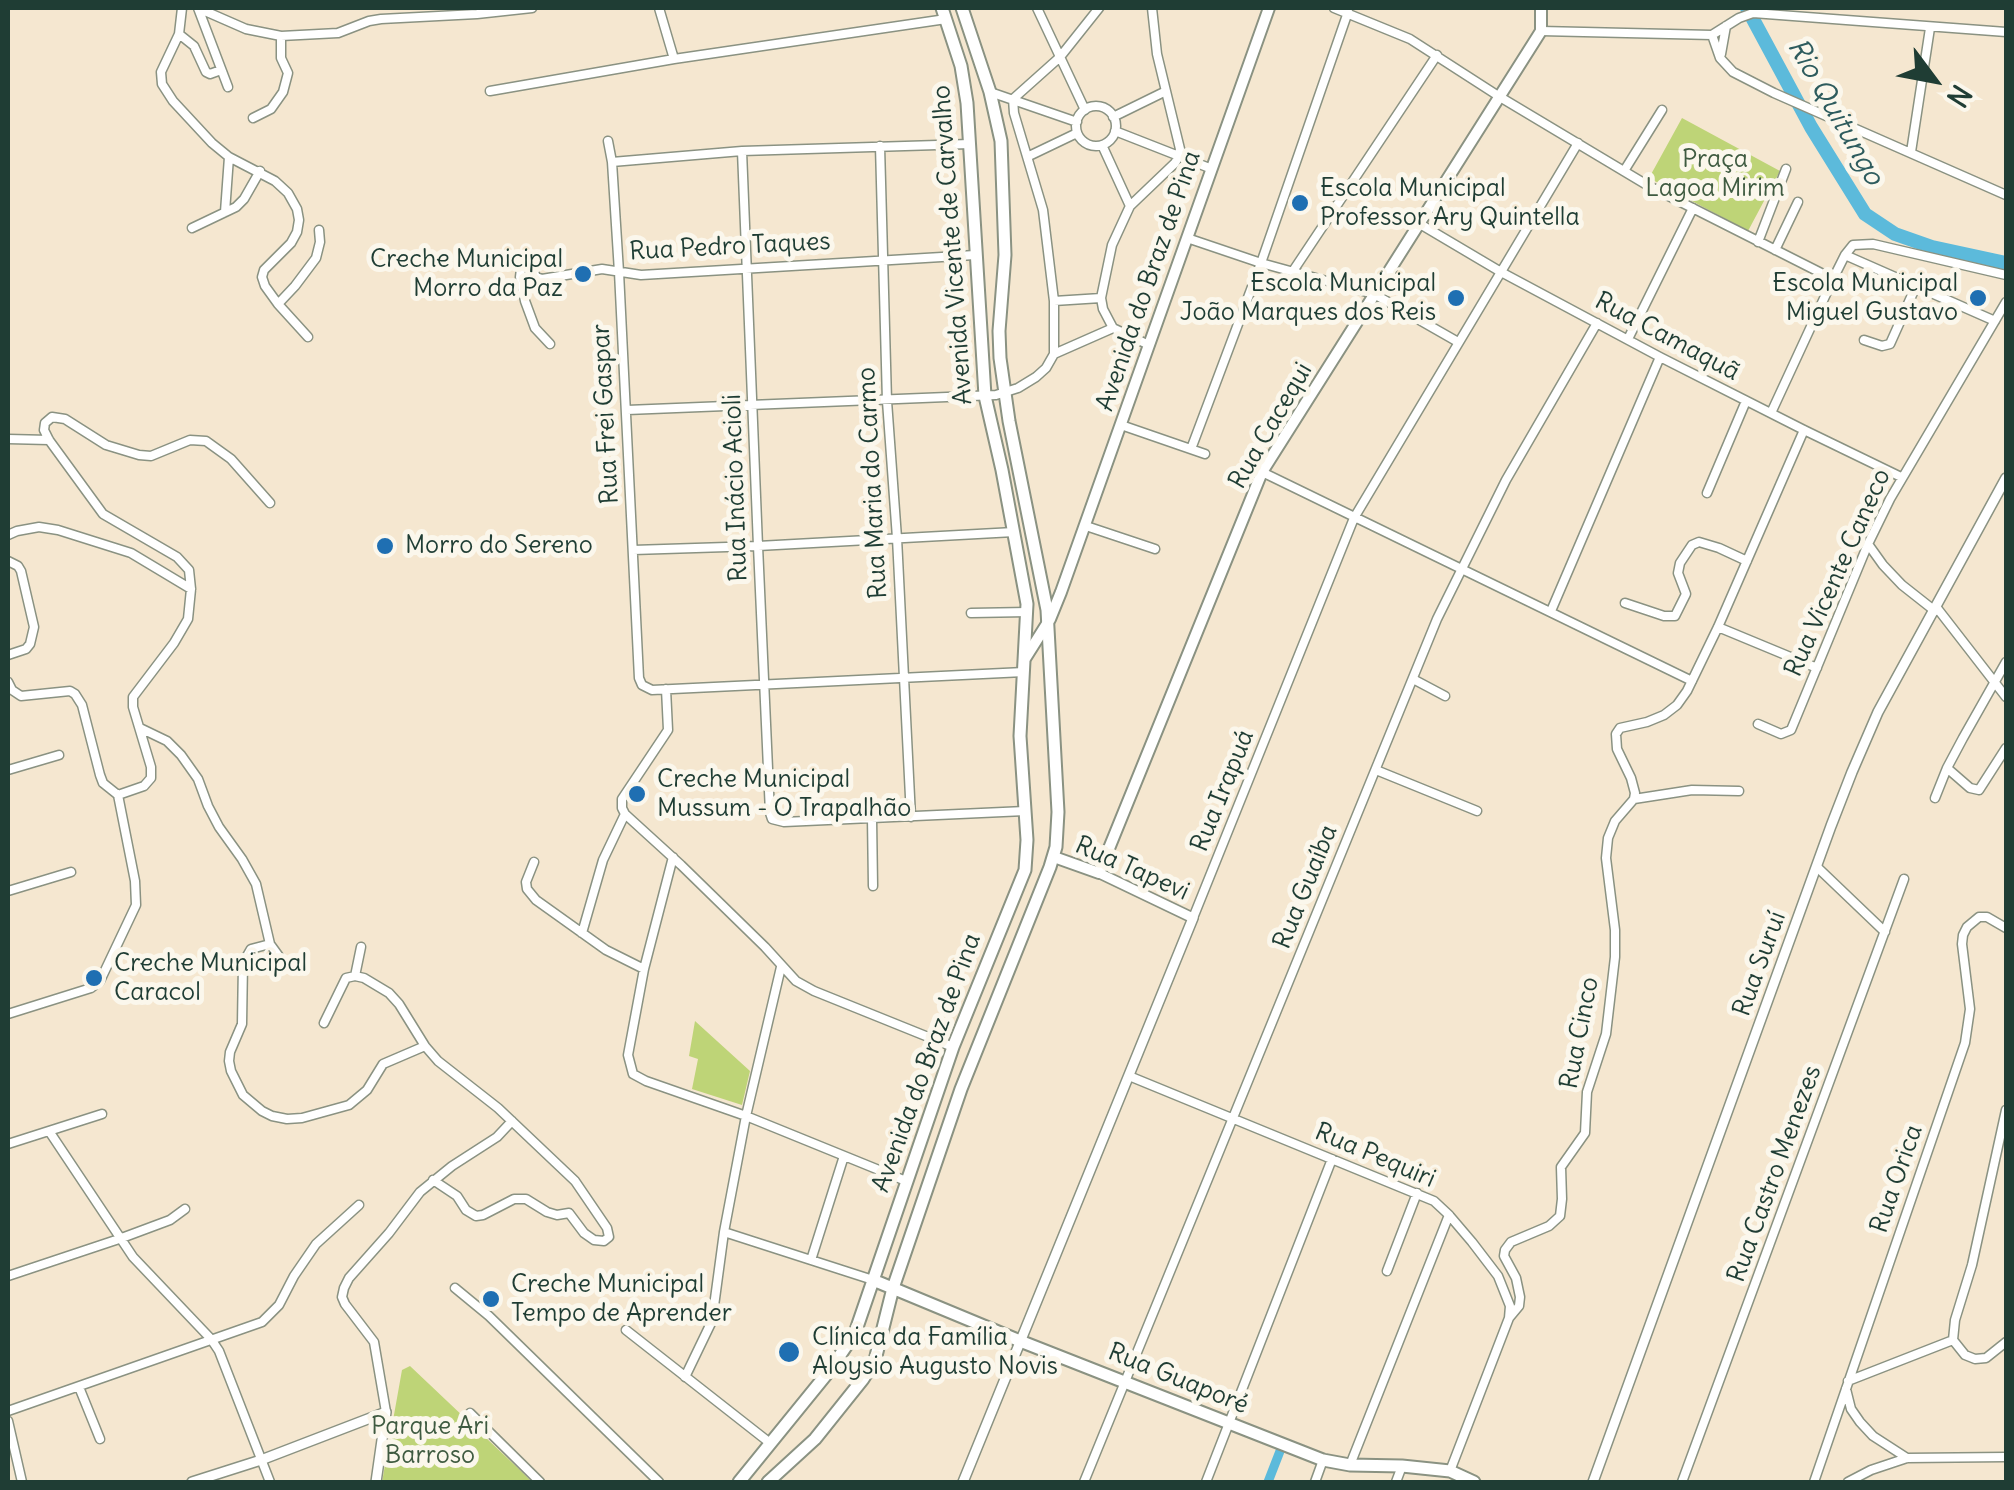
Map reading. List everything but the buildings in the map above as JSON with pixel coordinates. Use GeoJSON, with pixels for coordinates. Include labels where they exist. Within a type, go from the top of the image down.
{"type":"FeatureCollection","features":[{"type":"Feature","properties":{"kind":"main road","name":"Avenida Vicente de Carvalho"},"geometry":{"type":"LineString","coordinates":[[962,8],[990,92],[1001,140],[1005,256],[999,332],[1004,393],[1043,582],[1047,624]]}},
{"type":"Feature","properties":{"kind":"main road","name":"Avenida do Braz de Pina"},"geometry":{"type":"LineString","coordinates":[[739,1482],[845,1350],[863,1314],[953,1047],[1020,884],[1027,854],[1020,736],[1026,657],[1058,603],[1269,8]]}},
{"type":"Feature","properties":{"kind":"main road"},"geometry":{"type":"LineString","coordinates":[[1541,8],[1541,31]]}},
{"type":"Feature","properties":{"kind":"main road","name":"Avenida Vicente de Carvalho"},"geometry":{"type":"LineString","coordinates":[[944,13],[965,83],[985,396],[1028,612],[1026,657]]}},
{"type":"Feature","properties":{"kind":"main road","name":"Rua Cacequi"},"geometry":{"type":"LineString","coordinates":[[1099,873],[1262,472],[1541,31]]}},
{"type":"Feature","properties":{"kind":"main road","name":"Avenida do Braz de Pina"},"geometry":{"type":"LineString","coordinates":[[768,1482],[815,1439],[870,1370],[893,1288],[961,1089],[1054,856],[1058,824],[1047,624]]}},
{"type":"Feature","properties":{"kind":"main road","name":"Rua Tapevi"},"geometry":{"type":"LineString","coordinates":[[1054,856],[1099,873]]}},
{"type":"Feature","properties":{"kind":"main road","name":"Rua Guaporé"},"geometry":{"type":"LineString","coordinates":[[874,1280],[1323,1460],[1450,1471],[1474,1482]]}},
{"type":"Feature","properties":{"kind":"street"},"geometry":{"type":"LineString","coordinates":[[182,8],[179,34],[161,72],[162,84],[212,143],[275,181],[297,209],[297,232],[262,277],[278,304],[308,337]]}},
{"type":"Feature","properties":{"kind":"street"},"geometry":{"type":"LineString","coordinates":[[198,8],[246,28],[281,36],[338,33],[381,19],[532,8]]}},
{"type":"Feature","properties":{"kind":"street"},"geometry":{"type":"LineString","coordinates":[[198,8],[228,86]]}},
{"type":"Feature","properties":{"kind":"street"},"geometry":{"type":"LineString","coordinates":[[659,8],[674,59]]}},
{"type":"Feature","properties":{"kind":"street"},"geometry":{"type":"LineString","coordinates":[[1037,8],[1085,110]]}},
{"type":"Feature","properties":{"kind":"street"},"geometry":{"type":"LineString","coordinates":[[627,410],[985,396],[1018,388],[1036,377],[1054,354],[1054,301],[1043,210],[1014,113],[1014,99],[1060,57],[1099,8]]}},
{"type":"Feature","properties":{"kind":"street"},"geometry":{"type":"LineString","coordinates":[[1149,345],[1113,328],[1101,298],[1112,245],[1130,206],[1179,156],[1157,54],[1152,8]]}},
{"type":"Feature","properties":{"kind":"street"},"geometry":{"type":"LineString","coordinates":[[1334,8],[1396,32],[1624,171],[1833,279]]}},
{"type":"Feature","properties":{"kind":"street"},"geometry":{"type":"LineString","coordinates":[[1191,449],[1261,264],[1348,12]]}},
{"type":"Feature","properties":{"kind":"street"},"geometry":{"type":"LineString","coordinates":[[1541,31],[1712,35],[1753,12],[2006,32]]}},
{"type":"Feature","properties":{"kind":"street"},"geometry":{"type":"LineString","coordinates":[[490,91],[944,13]]}},
{"type":"Feature","properties":{"kind":"street"},"geometry":{"type":"LineString","coordinates":[[1720,58],[1726,26]]}},
{"type":"Feature","properties":{"kind":"street"},"geometry":{"type":"LineString","coordinates":[[1910,152],[1930,28]]}},
{"type":"Feature","properties":{"kind":"street"},"geometry":{"type":"LineString","coordinates":[[179,34],[194,46],[206,72],[221,70]]}},
{"type":"Feature","properties":{"kind":"street"},"geometry":{"type":"LineString","coordinates":[[1712,35],[1720,58],[1732,72],[2006,195]]}},
{"type":"Feature","properties":{"kind":"street"},"geometry":{"type":"LineString","coordinates":[[254,118],[270,109],[283,92],[288,73],[281,58],[281,36]]}},
{"type":"Feature","properties":{"kind":"street"},"geometry":{"type":"LineString","coordinates":[[1293,271],[1437,55]]}},
{"type":"Feature","properties":{"kind":"street"},"geometry":{"type":"LineString","coordinates":[[990,92],[1077,122]]}},
{"type":"Feature","properties":{"kind":"street"},"geometry":{"type":"LineString","coordinates":[[1113,117],[1164,92]]}},
{"type":"Feature","properties":{"kind":"street"},"geometry":{"type":"LineString","coordinates":[[1100,108],[1113,117],[1115,132],[1102,145],[1087,144],[1077,133],[1077,122],[1085,110],[1100,108]]}},
{"type":"Feature","properties":{"kind":"street"},"geometry":{"type":"LineString","coordinates":[[1624,171],[1662,110]]}},
{"type":"Feature","properties":{"kind":"street"},"geometry":{"type":"LineString","coordinates":[[1115,132],[1212,169]]}},
{"type":"Feature","properties":{"kind":"street"},"geometry":{"type":"LineString","coordinates":[[1028,156],[1077,133]]}},
{"type":"Feature","properties":{"kind":"street","name":"Rua Frei Gaspar"},"geometry":{"type":"LineString","coordinates":[[608,141],[627,410],[639,678],[648,690],[666,689]]}},
{"type":"Feature","properties":{"kind":"street","name":"Rua Irapuá"},"geometry":{"type":"LineString","coordinates":[[963,1482],[1354,518],[1578,143]]}},
{"type":"Feature","properties":{"kind":"street"},"geometry":{"type":"LineString","coordinates":[[612,162],[742,151],[970,144]]}},
{"type":"Feature","properties":{"kind":"street"},"geometry":{"type":"LineString","coordinates":[[1102,145],[1130,206]]}},
{"type":"Feature","properties":{"kind":"street","name":"Rua Maria do Carmo"},"geometry":{"type":"LineString","coordinates":[[880,146],[886,401],[911,816]]}},
{"type":"Feature","properties":{"kind":"street","name":"Rua Inácio Acioli"},"geometry":{"type":"LineString","coordinates":[[742,151],[770,813],[775,821],[872,818]]}},
{"type":"Feature","properties":{"kind":"street"},"geometry":{"type":"LineString","coordinates":[[226,213],[230,157]]}},
{"type":"Feature","properties":{"kind":"street"},"geometry":{"type":"LineString","coordinates":[[1758,242],[1786,169]]}},
{"type":"Feature","properties":{"kind":"street"},"geometry":{"type":"LineString","coordinates":[[192,228],[244,200],[260,172]]}},
{"type":"Feature","properties":{"kind":"street"},"geometry":{"type":"LineString","coordinates":[[1776,250],[1798,202]]}},
{"type":"Feature","properties":{"kind":"street"},"geometry":{"type":"LineString","coordinates":[[1628,339],[1692,208]]}},
{"type":"Feature","properties":{"kind":"street","name":"Rua Camaquã"},"geometry":{"type":"LineString","coordinates":[[1420,224],[1597,323],[1901,476]]}},
{"type":"Feature","properties":{"kind":"street"},"geometry":{"type":"LineString","coordinates":[[278,304],[316,258],[319,230]]}},
{"type":"Feature","properties":{"kind":"street"},"geometry":{"type":"LineString","coordinates":[[1187,238],[1261,264],[1374,294],[1458,342]]}},
{"type":"Feature","properties":{"kind":"street"},"geometry":{"type":"LineString","coordinates":[[1771,413],[1833,279],[1853,245],[1866,243],[2006,274]]}},
{"type":"Feature","properties":{"kind":"street","name":"Rua Pedro Taques"},"geometry":{"type":"LineString","coordinates":[[550,344],[528,313],[520,278],[522,266],[531,266],[536,277],[542,279],[602,269],[641,275],[976,255]]}},
{"type":"Feature","properties":{"kind":"street"},"geometry":{"type":"LineString","coordinates":[[1845,255],[1995,321]]}},
{"type":"Feature","properties":{"kind":"street"},"geometry":{"type":"LineString","coordinates":[[1864,340],[1882,346],[1890,344],[1916,286]]}},
{"type":"Feature","properties":{"kind":"street"},"geometry":{"type":"LineString","coordinates":[[1054,301],[1101,298]]}},
{"type":"Feature","properties":{"kind":"street","name":"Rua Vicente Caneco"},"geometry":{"type":"LineString","coordinates":[[1758,724],[1781,734],[1791,730],[1868,544],[1901,476],[2006,302]]}},
{"type":"Feature","properties":{"kind":"street","name":"Rua Guaíba"},"geometry":{"type":"LineString","coordinates":[[1084,1482],[1461,569],[1506,480],[1597,323]]}},
{"type":"Feature","properties":{"kind":"street"},"geometry":{"type":"LineString","coordinates":[[1054,354],[1113,328]]}},
{"type":"Feature","properties":{"kind":"street"},"geometry":{"type":"LineString","coordinates":[[1551,611],[1660,356]]}},
{"type":"Feature","properties":{"kind":"street"},"geometry":{"type":"LineString","coordinates":[[1707,493],[1746,400]]}},
{"type":"Feature","properties":{"kind":"street"},"geometry":{"type":"LineString","coordinates":[[118,796],[144,786],[150,778],[151,767],[133,698],[184,629],[192,589],[189,570],[103,514],[49,440],[44,423],[52,417],[64,419],[106,445],[139,455],[151,456],[190,440],[206,442],[231,459],[270,504]]}},
{"type":"Feature","properties":{"kind":"street"},"geometry":{"type":"LineString","coordinates":[[1122,425],[1206,454]]}},
{"type":"Feature","properties":{"kind":"street"},"geometry":{"type":"LineString","coordinates":[[1739,791],[1692,790],[1634,799],[1634,786],[1617,749],[1616,734],[1620,728],[1664,714],[1692,681],[1804,430]]}},
{"type":"Feature","properties":{"kind":"street"},"geometry":{"type":"LineString","coordinates":[[8,439],[49,440]]}},
{"type":"Feature","properties":{"kind":"street"},"geometry":{"type":"LineString","coordinates":[[1262,472],[1692,681]]}},
{"type":"Feature","properties":{"kind":"street","name":"Rua Suruí"},"geometry":{"type":"LineString","coordinates":[[1592,1482],[1838,808],[1878,712],[2006,478]]}},
{"type":"Feature","properties":{"kind":"street"},"geometry":{"type":"LineString","coordinates":[[1086,526],[1154,549]]}},
{"type":"Feature","properties":{"kind":"street"},"geometry":{"type":"LineString","coordinates":[[8,535],[39,527],[72,534],[132,553],[192,589]]}},
{"type":"Feature","properties":{"kind":"street"},"geometry":{"type":"LineString","coordinates":[[633,550],[1014,532]]}},
{"type":"Feature","properties":{"kind":"street"},"geometry":{"type":"LineString","coordinates":[[1625,603],[1676,616],[1686,594],[1678,574],[1680,563],[1692,545],[1699,542],[1748,561]]}},
{"type":"Feature","properties":{"kind":"street"},"geometry":{"type":"LineString","coordinates":[[1868,544],[1902,586],[1936,610],[2006,697]]}},
{"type":"Feature","properties":{"kind":"street"},"geometry":{"type":"LineString","coordinates":[[8,561],[21,571],[34,627],[26,649],[8,656]]}},
{"type":"Feature","properties":{"kind":"street"},"geometry":{"type":"LineString","coordinates":[[971,613],[1028,612]]}},
{"type":"Feature","properties":{"kind":"street"},"geometry":{"type":"LineString","coordinates":[[1718,627],[1817,668]]}},
{"type":"Feature","properties":{"kind":"street"},"geometry":{"type":"LineString","coordinates":[[1936,798],[1947,768],[2006,662]]}},
{"type":"Feature","properties":{"kind":"street"},"geometry":{"type":"LineString","coordinates":[[953,1047],[796,981],[625,814],[622,798],[668,730],[666,689],[1024,672]]}},
{"type":"Feature","properties":{"kind":"street"},"geometry":{"type":"LineString","coordinates":[[1413,679],[1445,696]]}},
{"type":"Feature","properties":{"kind":"street"},"geometry":{"type":"LineString","coordinates":[[8,682],[21,696],[70,691],[82,705],[100,775],[118,796],[136,896],[132,914],[100,981],[90,988],[8,1014]]}},
{"type":"Feature","properties":{"kind":"street"},"geometry":{"type":"LineString","coordinates":[[140,728],[167,741],[198,779],[218,827],[256,884],[270,944],[286,966]]}},
{"type":"Feature","properties":{"kind":"street"},"geometry":{"type":"LineString","coordinates":[[1947,768],[1970,788],[1979,790],[2006,748]]}},
{"type":"Feature","properties":{"kind":"street"},"geometry":{"type":"LineString","coordinates":[[8,770],[59,755]]}},
{"type":"Feature","properties":{"kind":"street"},"geometry":{"type":"LineString","coordinates":[[1376,770],[1477,811]]}},
{"type":"Feature","properties":{"kind":"street","name":"Rua Cinco"},"geometry":{"type":"LineString","coordinates":[[1509,1318],[1520,1297],[1505,1250],[1511,1242],[1549,1226],[1560,1216],[1561,1167],[1585,1134],[1587,1092],[1606,1034],[1615,958],[1606,858],[1608,838],[1615,821],[1634,799]]}},
{"type":"Feature","properties":{"kind":"street"},"geometry":{"type":"LineString","coordinates":[[873,886],[872,818],[1025,811]]}},
{"type":"Feature","properties":{"kind":"street"},"geometry":{"type":"LineString","coordinates":[[582,933],[602,860],[625,814]]}},
{"type":"Feature","properties":{"kind":"street"},"geometry":{"type":"LineString","coordinates":[[672,857],[644,969],[628,1055],[630,1068],[646,1082],[746,1116],[906,1181]]}},
{"type":"Feature","properties":{"kind":"street"},"geometry":{"type":"LineString","coordinates":[[534,862],[526,882],[530,894],[606,950],[644,969]]}},
{"type":"Feature","properties":{"kind":"street"},"geometry":{"type":"LineString","coordinates":[[1816,867],[1885,932]]}},
{"type":"Feature","properties":{"kind":"street"},"geometry":{"type":"LineString","coordinates":[[8,891],[71,872]]}},
{"type":"Feature","properties":{"kind":"street","name":"Rua Tapevi"},"geometry":{"type":"LineString","coordinates":[[1099,873],[1193,918]]}},
{"type":"Feature","properties":{"kind":"street","name":"Rua Castro Menezes"},"geometry":{"type":"LineString","coordinates":[[1682,1482],[1904,879]]}},
{"type":"Feature","properties":{"kind":"street","name":"Rua Orica"},"geometry":{"type":"LineString","coordinates":[[1814,1482],[1965,1043],[1970,1009],[1963,935],[1980,917],[2006,928]]}},
{"type":"Feature","properties":{"kind":"street"},"geometry":{"type":"LineString","coordinates":[[270,944],[251,949],[242,963],[242,1024],[229,1061],[243,1095],[262,1111],[279,1118],[302,1118],[349,1105],[367,1090],[383,1064],[425,1046]]}},
{"type":"Feature","properties":{"kind":"street"},"geometry":{"type":"LineString","coordinates":[[356,976],[362,947]]}},
{"type":"Feature","properties":{"kind":"street"},"geometry":{"type":"LineString","coordinates":[[685,1376],[712,1321],[746,1116],[781,966]]}},
{"type":"Feature","properties":{"kind":"street"},"geometry":{"type":"LineString","coordinates":[[324,1023],[346,978],[356,976],[374,982],[389,993],[425,1046],[447,1069],[512,1121],[575,1181],[610,1233],[607,1240],[594,1240],[569,1213],[547,1212],[526,1198],[476,1216],[466,1210],[457,1196],[433,1180]]}},
{"type":"Feature","properties":{"kind":"street","name":"Rua Pequiri"},"geometry":{"type":"LineString","coordinates":[[1128,1076],[1434,1201],[1450,1215],[1498,1276],[1510,1306],[1509,1318]]}},
{"type":"Feature","properties":{"kind":"street"},"geometry":{"type":"LineString","coordinates":[[1952,1340],[2006,1110]]}},
{"type":"Feature","properties":{"kind":"street"},"geometry":{"type":"LineString","coordinates":[[8,1144],[102,1114]]}},
{"type":"Feature","properties":{"kind":"street"},"geometry":{"type":"LineString","coordinates":[[376,1482],[386,1412],[374,1342],[344,1304],[344,1288],[410,1203],[433,1180],[497,1137],[512,1121]]}},
{"type":"Feature","properties":{"kind":"street"},"geometry":{"type":"LineString","coordinates":[[50,1130],[132,1257],[212,1340],[225,1362],[270,1482]]}},
{"type":"Feature","properties":{"kind":"street"},"geometry":{"type":"LineString","coordinates":[[811,1260],[844,1156]]}},
{"type":"Feature","properties":{"kind":"street"},"geometry":{"type":"LineString","coordinates":[[1206,1482],[1332,1159]]}},
{"type":"Feature","properties":{"kind":"street"},"geometry":{"type":"LineString","coordinates":[[1387,1271],[1417,1194]]}},
{"type":"Feature","properties":{"kind":"street"},"geometry":{"type":"LineString","coordinates":[[8,1411],[251,1327],[270,1316],[316,1244],[359,1205]]}},
{"type":"Feature","properties":{"kind":"street"},"geometry":{"type":"LineString","coordinates":[[8,1276],[170,1220],[185,1210]]}},
{"type":"Feature","properties":{"kind":"street"},"geometry":{"type":"LineString","coordinates":[[1350,1465],[1450,1215]]}},
{"type":"Feature","properties":{"kind":"street"},"geometry":{"type":"LineString","coordinates":[[724,1232],[874,1280]]}},
{"type":"Feature","properties":{"kind":"street"},"geometry":{"type":"LineString","coordinates":[[455,1288],[489,1316],[659,1482]]}},
{"type":"Feature","properties":{"kind":"street"},"geometry":{"type":"LineString","coordinates":[[1450,1471],[1509,1318]]}},
{"type":"Feature","properties":{"kind":"street"},"geometry":{"type":"LineString","coordinates":[[626,1330],[770,1443]]}},
{"type":"Feature","properties":{"kind":"street"},"geometry":{"type":"LineString","coordinates":[[1906,1458],[1873,1436],[1860,1422],[1852,1409],[1847,1385],[1952,1340]]}},
{"type":"Feature","properties":{"kind":"street"},"geometry":{"type":"LineString","coordinates":[[1952,1340],[1965,1355],[1976,1359],[1986,1358],[2006,1342]]}},
{"type":"Feature","properties":{"kind":"street"},"geometry":{"type":"LineString","coordinates":[[79,1386],[100,1439]]}},
{"type":"Feature","properties":{"kind":"street"},"geometry":{"type":"LineString","coordinates":[[192,1482],[224,1477],[386,1412]]}},
{"type":"Feature","properties":{"kind":"street"},"geometry":{"type":"LineString","coordinates":[[470,1413],[540,1482]]}},
{"type":"Feature","properties":{"kind":"street"},"geometry":{"type":"LineString","coordinates":[[8,1421],[22,1482]]}},
{"type":"Feature","properties":{"kind":"street"},"geometry":{"type":"LineString","coordinates":[[1848,1482],[1906,1458],[2006,1457]]}},
{"type":"Feature","properties":{"kind":"street"},"geometry":{"type":"LineString","coordinates":[[1315,1482],[1323,1460]]}},
{"type":"Feature","properties":{"kind":"street"},"geometry":{"type":"LineString","coordinates":[[1396,1482],[1402,1466]]}},
{"type":"Feature","properties":{"kind":"street"},"geometry":{"type":"LineString","coordinates":[[778,1472],[788,1482]]}},
{"type":"Feature","properties":{"kind":"green space","name":"Praça Lagoa Mirim"},"geometry":{"type":"Polygon","coordinates":[[[1682,118],[1780,171],[1748,231],[1649,178],[1682,118]]]}},
{"type":"Feature","properties":{"kind":"green space"},"geometry":{"type":"Polygon","coordinates":[[[695,1021],[750,1071],[742,1105],[692,1089],[698,1059],[689,1056],[695,1021]]]}},
{"type":"Feature","properties":{"kind":"green space","name":"Parque Ari Barroso"},"geometry":{"type":"Polygon","coordinates":[[[410,1366],[532,1482],[382,1482],[402,1370],[410,1366]]]}},
{"type":"Feature","properties":{"kind":"waterway","name":"Rio Quitungo"},"geometry":{"type":"LineString","coordinates":[[1747,8],[1811,127],[1865,214],[1895,234],[1932,247],[2006,263]]}},
{"type":"Feature","properties":{"kind":"waterway"},"geometry":{"type":"LineString","coordinates":[[1268,1482],[1282,1446]]}},
{"type":"Feature","properties":{"kind":"place","name":"Escola Municipal Professor Ary Quintella"},"geometry":{"type":"Point","coordinates":[1300,203]}},
{"type":"Feature","properties":{"kind":"place","name":"Creche Municipal Morro da Paz"},"geometry":{"type":"Point","coordinates":[583,274]}},
{"type":"Feature","properties":{"kind":"place","name":"Escola Municipal João Marques dos Reis"},"geometry":{"type":"Point","coordinates":[1456,298]}},
{"type":"Feature","properties":{"kind":"place","name":"Escola Municipal Miguel Gustavo"},"geometry":{"type":"Point","coordinates":[1978,298]}},
{"type":"Feature","properties":{"kind":"place","name":"Morro do Sereno"},"geometry":{"type":"Point","coordinates":[385,546]}},
{"type":"Feature","properties":{"kind":"place","name":"Creche Municipal Mussum - O Trapalhão"},"geometry":{"type":"Point","coordinates":[637,794]}},
{"type":"Feature","properties":{"kind":"place","name":"Creche Municipal Caracol"},"geometry":{"type":"Point","coordinates":[94,978]}},
{"type":"Feature","properties":{"kind":"place","name":"Creche Municipal Tempo de Aprender"},"geometry":{"type":"Point","coordinates":[491,1299]}},
{"type":"Feature","properties":{"kind":"place","name":"Clínica da Família Aloysio Augusto Novis"},"geometry":{"type":"Point","coordinates":[789,1352]}}]}
